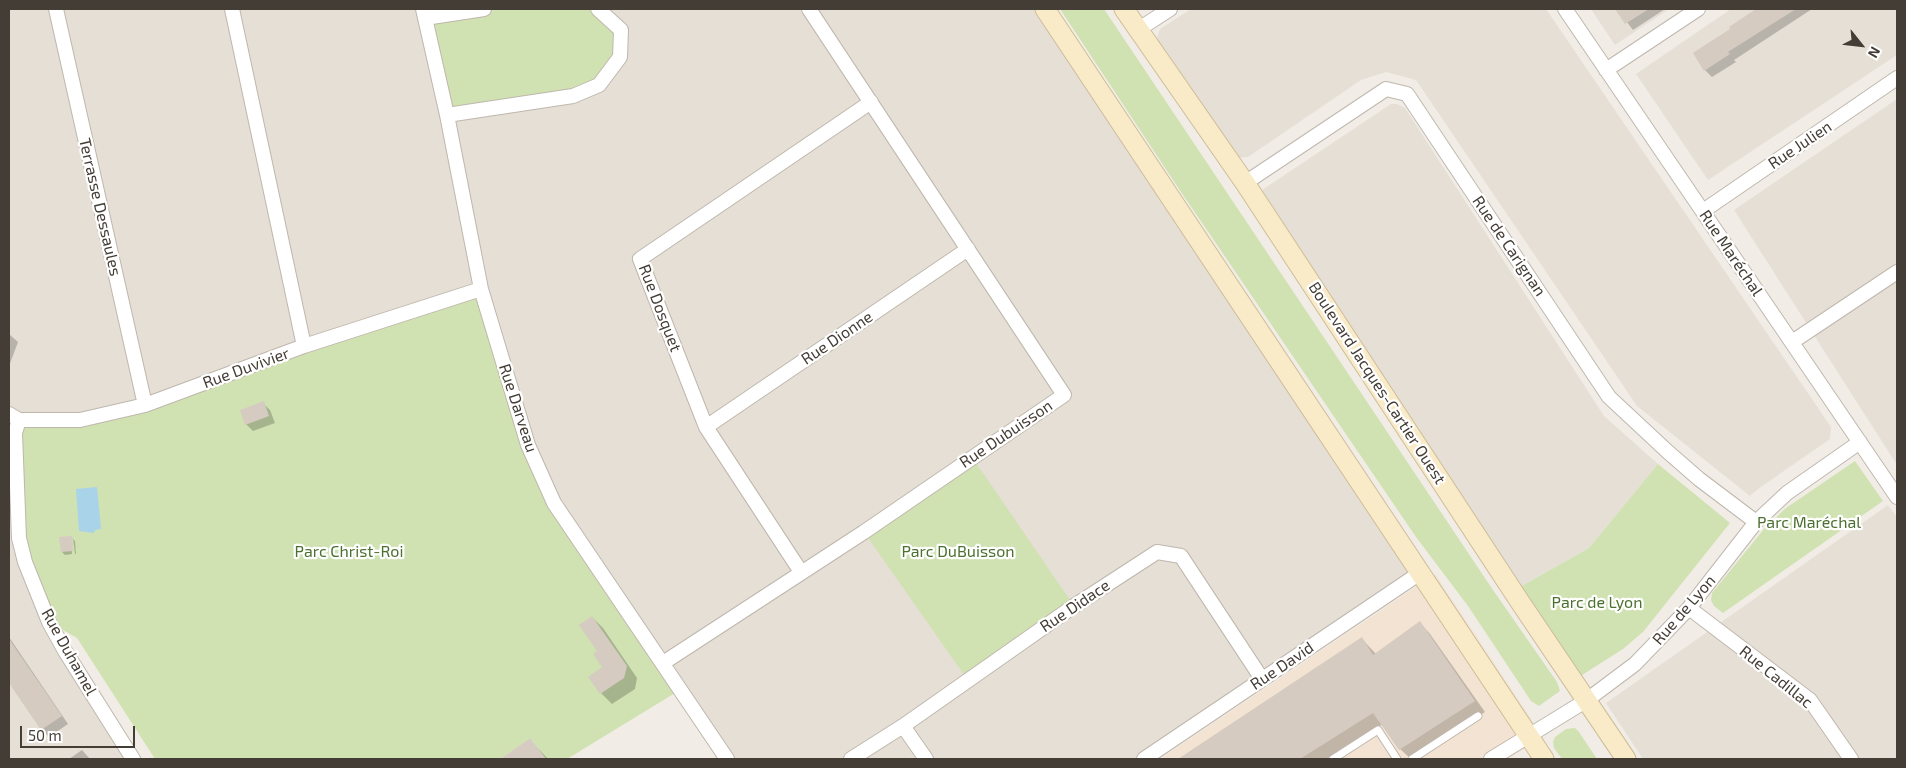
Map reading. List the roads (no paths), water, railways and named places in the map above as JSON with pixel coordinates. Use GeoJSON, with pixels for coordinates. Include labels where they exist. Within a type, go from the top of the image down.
{"type":"FeatureCollection","features":[{"type":"Feature","properties":{"kind":"main road"},"geometry":{"type":"LineString","coordinates":[[1045,9],[1544,759]]}},
{"type":"Feature","properties":{"kind":"main road","name":"Boulevard Jacques-Cartier Ouest"},"geometry":{"type":"LineString","coordinates":[[1124,9],[1245,183],[1522,605],[1626,759]]}},
{"type":"Feature","properties":{"kind":"street","name":"Terrasse Dessaules"},"geometry":{"type":"LineString","coordinates":[[56,9],[145,405]]}},
{"type":"Feature","properties":{"kind":"street"},"geometry":{"type":"LineString","coordinates":[[232,9],[304,346]]}},
{"type":"Feature","properties":{"kind":"street"},"geometry":{"type":"LineString","coordinates":[[424,13],[484,9]]}},
{"type":"Feature","properties":{"kind":"street"},"geometry":{"type":"LineString","coordinates":[[447,115],[573,96],[599,85],[620,57],[621,30],[598,9]]}},
{"type":"Feature","properties":{"kind":"street","name":"Rue Dubuisson"},"geometry":{"type":"LineString","coordinates":[[663,663],[864,532],[1064,395],[809,9]]}},
{"type":"Feature","properties":{"kind":"street"},"geometry":{"type":"LineString","coordinates":[[1139,29],[1170,9]]}},
{"type":"Feature","properties":{"kind":"street","name":"Rue Maréchal"},"geometry":{"type":"LineString","coordinates":[[1565,9],[1897,497]]}},
{"type":"Feature","properties":{"kind":"street"},"geometry":{"type":"LineString","coordinates":[[1606,70],[1698,9]]}},
{"type":"Feature","properties":{"kind":"street","name":"Rue Darveau"},"geometry":{"type":"LineString","coordinates":[[424,13],[447,115],[481,290],[528,445],[554,503],[727,759]]}},
{"type":"Feature","properties":{"kind":"street","name":"Rue Julien"},"geometry":{"type":"LineString","coordinates":[[1703,211],[1897,78]]}},
{"type":"Feature","properties":{"kind":"street","name":"Rue de Carignan"},"geometry":{"type":"LineString","coordinates":[[1245,183],[1386,89],[1407,94],[1609,397],[1674,458],[1756,522]]}},
{"type":"Feature","properties":{"kind":"street","name":"Rue Dosquet"},"geometry":{"type":"LineString","coordinates":[[801,572],[706,428],[640,259],[871,102]]}},
{"type":"Feature","properties":{"kind":"street","name":"Rue Dionne"},"geometry":{"type":"LineString","coordinates":[[706,428],[968,249]]}},
{"type":"Feature","properties":{"kind":"street"},"geometry":{"type":"LineString","coordinates":[[1792,342],[1897,272]]}},
{"type":"Feature","properties":{"kind":"street","name":"Rue Duvivier"},"geometry":{"type":"LineString","coordinates":[[14,417],[80,420],[145,405],[304,346],[481,290]]}},
{"type":"Feature","properties":{"kind":"street","name":"Rue Duhamel"},"geometry":{"type":"LineString","coordinates":[[14,417],[18,529],[25,562],[49,622],[61,644],[133,759]]}},
{"type":"Feature","properties":{"kind":"street","name":"Rue de Lyon"},"geometry":{"type":"LineString","coordinates":[[1491,759],[1587,700],[1635,664],[1689,608],[1756,522],[1787,493],[1860,442]]}},
{"type":"Feature","properties":{"kind":"street","name":"Rue Didace"},"geometry":{"type":"LineString","coordinates":[[851,759],[903,726],[1074,606],[1157,552],[1181,556],[1262,679]]}},
{"type":"Feature","properties":{"kind":"street","name":"Rue David"},"geometry":{"type":"LineString","coordinates":[[1144,759],[1420,573]]}},
{"type":"Feature","properties":{"kind":"street","name":"Rue Cadillac"},"geometry":{"type":"LineString","coordinates":[[1689,608],[1810,700],[1851,759]]}},
{"type":"Feature","properties":{"kind":"street"},"geometry":{"type":"LineString","coordinates":[[903,726],[926,759]]}},
{"type":"Feature","properties":{"kind":"lane"},"geometry":{"type":"LineString","coordinates":[[1412,759],[1478,716]]}},
{"type":"Feature","properties":{"kind":"lane"},"geometry":{"type":"LineString","coordinates":[[1333,759],[1378,730],[1397,759]]}},
{"type":"Feature","properties":{"kind":"water"},"geometry":{"type":"Polygon","coordinates":[[[97,487],[101,529],[95,530],[94,533],[79,531],[76,489],[97,487]]]}},
{"type":"Feature","properties":{"kind":"park label","name":"Parc Maréchal"},"geometry":{"type":"Point","coordinates":[1809,523]}},
{"type":"Feature","properties":{"kind":"park label","name":"Parc Christ-Roi"},"geometry":{"type":"Point","coordinates":[349,552]}},
{"type":"Feature","properties":{"kind":"park label","name":"Parc DuBuisson"},"geometry":{"type":"Point","coordinates":[958,552]}},
{"type":"Feature","properties":{"kind":"park label","name":"Parc de Lyon"},"geometry":{"type":"Point","coordinates":[1597,603]}}]}
